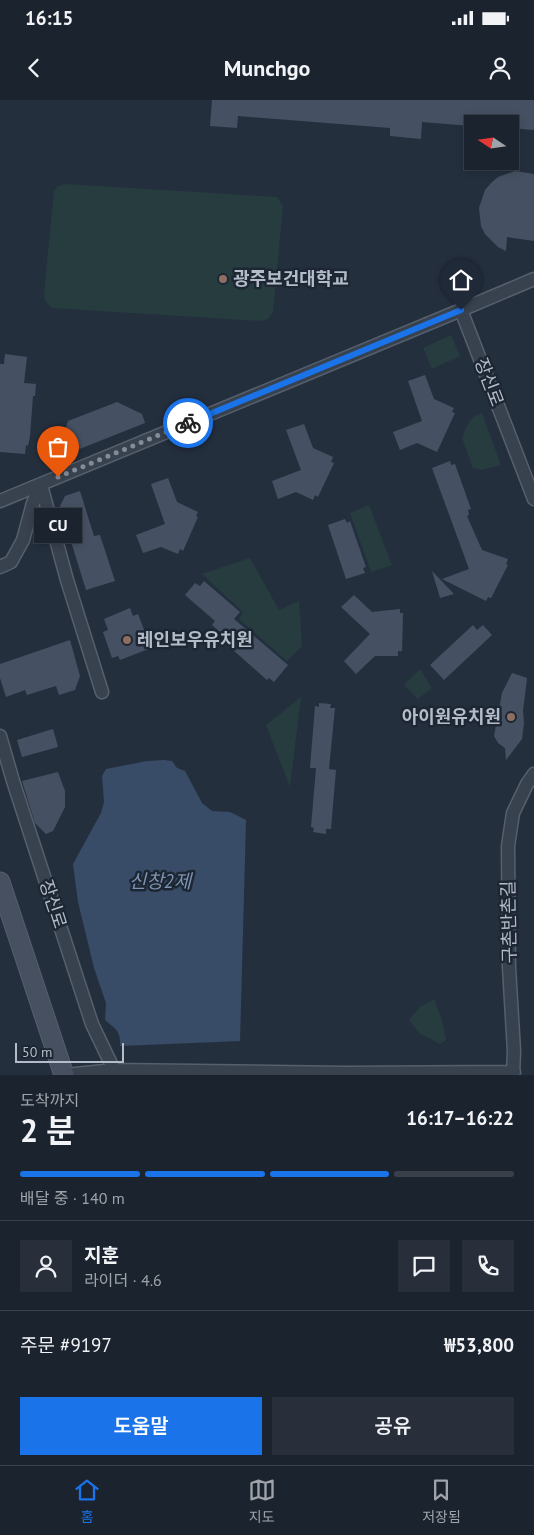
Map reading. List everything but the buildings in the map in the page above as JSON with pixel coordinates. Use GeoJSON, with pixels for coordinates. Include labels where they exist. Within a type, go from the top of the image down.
{"type":"FeatureCollection","features":[{"type":"Feature","properties":{"kind":"main road"},"geometry":{"type":"LineString","coordinates":[[0,882],[65,1075]]}},
{"type":"Feature","properties":{"kind":"street"},"geometry":{"type":"LineString","coordinates":[[0,501],[534,279]]}},
{"type":"Feature","properties":{"kind":"street","name":"장신로"},"geometry":{"type":"LineString","coordinates":[[461,310],[534,499]]}},
{"type":"Feature","properties":{"kind":"street"},"geometry":{"type":"LineString","coordinates":[[0,566],[11,562],[22,540],[40,485]]}},
{"type":"Feature","properties":{"kind":"street"},"geometry":{"type":"LineString","coordinates":[[40,485],[102,692]]}},
{"type":"Feature","properties":{"kind":"street","name":"장신로"},"geometry":{"type":"LineString","coordinates":[[0,736],[92,1024],[114,1070]]}},
{"type":"Feature","properties":{"kind":"street","name":"구촌반촌길"},"geometry":{"type":"LineString","coordinates":[[513,1074],[514,1051],[509,958],[508,846],[513,813],[534,774]]}},
{"type":"Feature","properties":{"kind":"street"},"geometry":{"type":"LineString","coordinates":[[65,1075],[114,1070],[345,1074],[513,1074]]}},
{"type":"Feature","properties":{"kind":"green space"},"geometry":{"type":"Polygon","coordinates":[[[65,184],[277,197],[283,206],[273,312],[268,319],[260,321],[51,307],[46,302],[44,294],[54,191],[58,186],[65,184]]]}},
{"type":"Feature","properties":{"kind":"green space"},"geometry":{"type":"Polygon","coordinates":[[[451,335],[460,356],[432,369],[423,348],[451,335]]]}},
{"type":"Feature","properties":{"kind":"green space"},"geometry":{"type":"Polygon","coordinates":[[[482,413],[501,465],[481,470],[473,468],[462,438],[471,420],[482,413]]]}},
{"type":"Feature","properties":{"kind":"green space"},"geometry":{"type":"Polygon","coordinates":[[[369,505],[392,565],[371,572],[350,513],[369,505]]]}},
{"type":"Feature","properties":{"kind":"green space"},"geometry":{"type":"Polygon","coordinates":[[[250,558],[279,610],[299,601],[302,646],[287,661],[239,619],[243,612],[202,574],[250,558]]]}},
{"type":"Feature","properties":{"kind":"green space"},"geometry":{"type":"Polygon","coordinates":[[[420,669],[432,688],[418,699],[404,685],[420,669]]]}},
{"type":"Feature","properties":{"kind":"green space"},"geometry":{"type":"Polygon","coordinates":[[[301,697],[290,787],[266,725],[301,697]]]}},
{"type":"Feature","properties":{"kind":"green space"},"geometry":{"type":"Polygon","coordinates":[[[434,999],[442,1020],[446,1040],[440,1044],[419,1033],[409,1020],[420,1007],[434,999]]]}},
{"type":"Feature","properties":{"kind":"water","name":"신창2제"},"geometry":{"type":"Polygon","coordinates":[[[147,761],[172,761],[177,768],[185,771],[202,803],[212,811],[230,812],[246,820],[240,1041],[120,1046],[118,1033],[105,1020],[106,1003],[94,968],[78,902],[73,864],[101,813],[104,802],[102,776],[106,769],[147,761]]]}},
{"type":"Feature","properties":{"kind":"way so far"},"geometry":{"type":"LineString","coordinates":[[58,477],[188,423]]}},
{"type":"Feature","properties":{"kind":"place","name":"광주보건대학교"},"geometry":{"type":"Point","coordinates":[223,279]}},
{"type":"Feature","properties":{"kind":"place","name":"CU"},"geometry":{"type":"Point","coordinates":[58,477]}},
{"type":"Feature","properties":{"kind":"place","name":"레인보우유치원"},"geometry":{"type":"Point","coordinates":[127,640]}},
{"type":"Feature","properties":{"kind":"place","name":"아이원유치원"},"geometry":{"type":"Point","coordinates":[511,717]}},
{"type":"Feature","properties":{"kind":"route"},"geometry":{"type":"LineString","coordinates":[[188,423],[461,310]]}}]}
